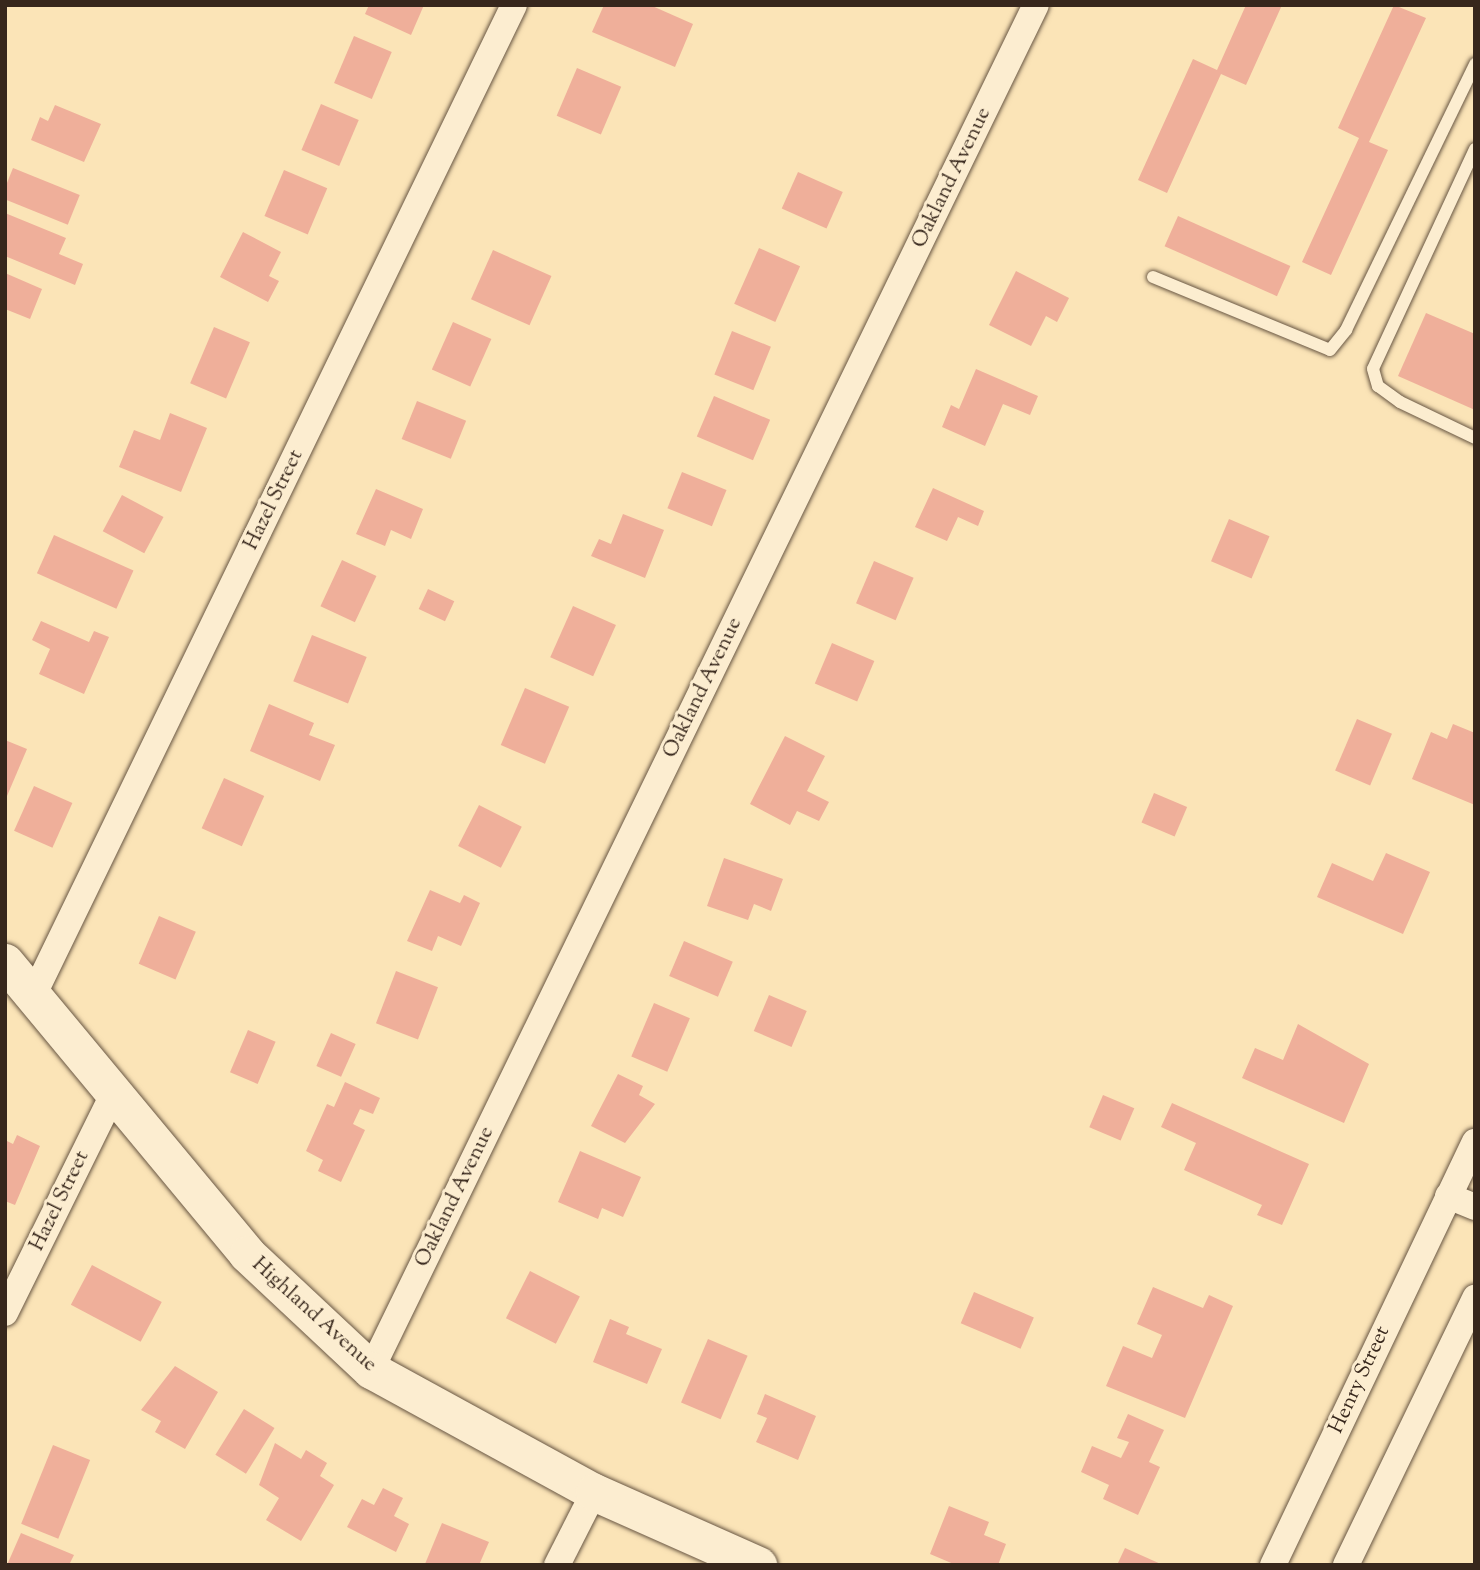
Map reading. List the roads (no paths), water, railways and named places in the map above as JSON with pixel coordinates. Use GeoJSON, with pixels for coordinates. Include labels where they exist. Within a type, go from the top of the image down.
{"type":"FeatureCollection","features":[{"type":"Feature","properties":{"kind":"main road","name":"Highland Avenue"},"geometry":{"type":"LineString","coordinates":[[5,962],[115,1090],[247,1254],[371,1370],[594,1492],[758,1565]]}},
{"type":"Feature","properties":{"kind":"street","name":"Hazel Street"},"geometry":{"type":"LineString","coordinates":[[34,994],[514,5]]}},
{"type":"Feature","properties":{"kind":"street","name":"Oakland Avenue"},"geometry":{"type":"LineString","coordinates":[[371,1370],[1036,5]]}},
{"type":"Feature","properties":{"kind":"street","name":"Hazel Street"},"geometry":{"type":"LineString","coordinates":[[5,1313],[115,1090]]}},
{"type":"Feature","properties":{"kind":"street","name":"Henry Street"},"geometry":{"type":"LineString","coordinates":[[1273,1565],[1475,1142]]}},
{"type":"Feature","properties":{"kind":"street"},"geometry":{"type":"LineString","coordinates":[[1448,1196],[1475,1207]]}},
{"type":"Feature","properties":{"kind":"street"},"geometry":{"type":"LineString","coordinates":[[1346,1565],[1475,1298]]}},
{"type":"Feature","properties":{"kind":"street"},"geometry":{"type":"LineString","coordinates":[[557,1565],[594,1492]]}},
{"type":"Feature","properties":{"kind":"lane"},"geometry":{"type":"LineString","coordinates":[[1153,277],[1330,350],[1346,330],[1475,64]]}},
{"type":"Feature","properties":{"kind":"lane"},"geometry":{"type":"LineString","coordinates":[[1475,149],[1373,369],[1378,386],[1400,402],[1475,439]]}}]}
